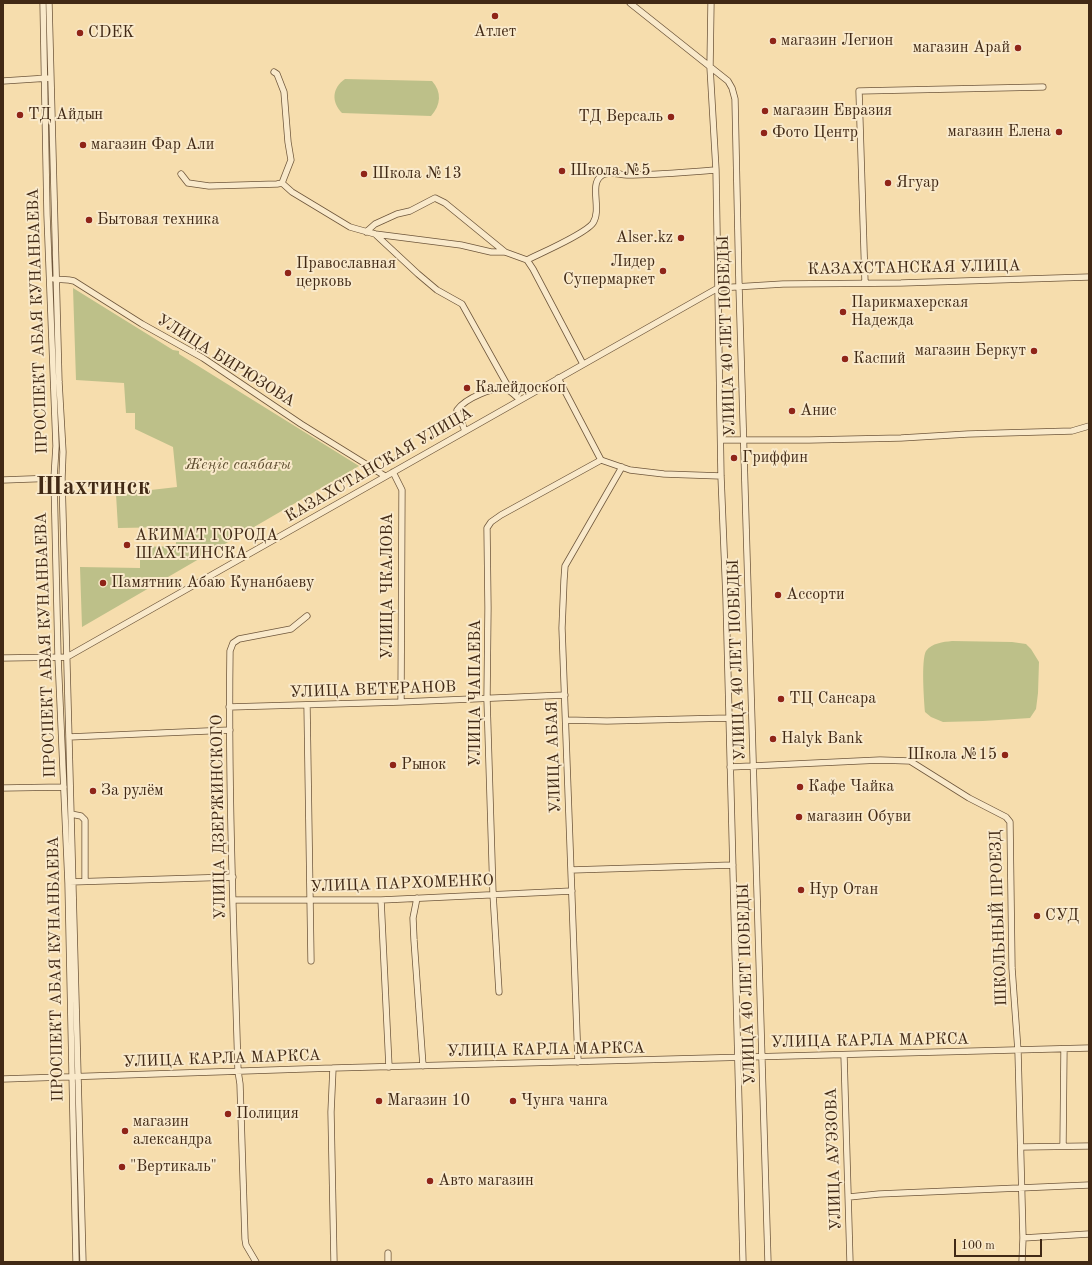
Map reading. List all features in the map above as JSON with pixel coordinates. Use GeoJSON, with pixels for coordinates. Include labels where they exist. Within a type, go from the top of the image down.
{"type":"FeatureCollection","features":[{"type":"Feature","properties":{"kind":"street","name":"ПРОСПЕКТ АБАЯ КУНАНБАЕВА"},"geometry":{"type":"LineString","coordinates":[[43,3],[48,78],[63,452],[62,478],[71,814],[70,882],[72,1077],[76,1262]]}},
{"type":"Feature","properties":{"kind":"street","name":"ПРОСПЕКТ АБАЯ КУНАНБАЕВА"},"geometry":{"type":"LineString","coordinates":[[49,3],[48,78],[50,279],[56,446],[54,478],[58,657],[70,882],[78,1077],[83,1262]]}},
{"type":"Feature","properties":{"kind":"street"},"geometry":{"type":"LineString","coordinates":[[630,3],[710,67]]}},
{"type":"Feature","properties":{"kind":"street","name":"УЛИЦА 40 ЛЕТ ПОБЕДЫ"},"geometry":{"type":"LineString","coordinates":[[711,3],[710,67],[716,170],[721,440],[744,1262]]}},
{"type":"Feature","properties":{"kind":"street","name":"УЛИЦА 40 ЛЕТ ПОБЕДЫ"},"geometry":{"type":"LineString","coordinates":[[710,67],[728,81],[735,99],[743,440],[768,1262]]}},
{"type":"Feature","properties":{"kind":"street"},"geometry":{"type":"LineString","coordinates":[[274,72],[277,74],[284,92],[291,160],[282,183]]}},
{"type":"Feature","properties":{"kind":"street"},"geometry":{"type":"LineString","coordinates":[[3,81],[48,78]]}},
{"type":"Feature","properties":{"kind":"street"},"geometry":{"type":"LineString","coordinates":[[865,282],[859,91],[1043,87]]}},
{"type":"Feature","properties":{"kind":"street"},"geometry":{"type":"LineString","coordinates":[[527,260],[581,233],[593,223],[597,214],[595,192],[598,180],[601,176],[608,173],[626,176],[716,170]]}},
{"type":"Feature","properties":{"kind":"street"},"geometry":{"type":"LineString","coordinates":[[181,174],[188,183],[209,186],[282,183]]}},
{"type":"Feature","properties":{"kind":"street"},"geometry":{"type":"LineString","coordinates":[[282,183],[292,192],[350,227],[366,232],[461,245],[491,252],[505,252]]}},
{"type":"Feature","properties":{"kind":"street"},"geometry":{"type":"LineString","coordinates":[[366,232],[375,224],[397,214],[410,211],[435,198],[445,203],[505,252],[527,260],[583,364]]}},
{"type":"Feature","properties":{"kind":"street"},"geometry":{"type":"LineString","coordinates":[[375,234],[437,290],[462,304],[510,390],[520,400]]}},
{"type":"Feature","properties":{"kind":"street","name":"КАЗАХСТАНСКАЯ УЛИЦА"},"geometry":{"type":"LineString","coordinates":[[3,658],[67,657],[718,288],[865,282],[901,283],[1089,277]]}},
{"type":"Feature","properties":{"kind":"street","name":"УЛИЦА БИРЮЗОВА"},"geometry":{"type":"LineString","coordinates":[[50,279],[56,278],[74,281],[142,324],[203,358],[301,424],[385,476]]}},
{"type":"Feature","properties":{"kind":"street"},"geometry":{"type":"LineString","coordinates":[[558,378],[601,460],[630,470],[664,474],[722,476]]}},
{"type":"Feature","properties":{"kind":"street"},"geometry":{"type":"LineString","coordinates":[[466,431],[458,415],[457,410],[460,406],[487,391],[500,388],[510,390]]}},
{"type":"Feature","properties":{"kind":"street"},"geometry":{"type":"LineString","coordinates":[[721,440],[776,441],[1072,431],[1089,426]]}},
{"type":"Feature","properties":{"kind":"street","name":"УЛИЦА ЧАПАЕВА"},"geometry":{"type":"LineString","coordinates":[[499,992],[493,894],[487,699],[487,528],[490,522],[501,515],[601,460]]}},
{"type":"Feature","properties":{"kind":"street","name":"УЛИЦА АБАЯ"},"geometry":{"type":"LineString","coordinates":[[578,1062],[562,628],[564,580],[566,566],[622,467]]}},
{"type":"Feature","properties":{"kind":"street","name":"УЛИЦА ЧКАЛОВА"},"geometry":{"type":"LineString","coordinates":[[393,472],[402,490],[401,702]]}},
{"type":"Feature","properties":{"kind":"street"},"geometry":{"type":"LineString","coordinates":[[3,480],[62,478]]}},
{"type":"Feature","properties":{"kind":"street","name":"УЛИЦА ДЗЕРЖИНСКОГО"},"geometry":{"type":"LineString","coordinates":[[256,1262],[246,1246],[245,1240],[233,900],[229,707],[230,651],[233,643],[239,639],[291,629],[307,616]]}},
{"type":"Feature","properties":{"kind":"street","name":"УЛИЦА ВЕТЕРАНОВ"},"geometry":{"type":"LineString","coordinates":[[229,707],[487,699],[565,695]]}},
{"type":"Feature","properties":{"kind":"street"},"geometry":{"type":"LineString","coordinates":[[307,705],[311,961]]}},
{"type":"Feature","properties":{"kind":"street"},"geometry":{"type":"LineString","coordinates":[[566,720],[607,721],[729,718]]}},
{"type":"Feature","properties":{"kind":"street"},"geometry":{"type":"LineString","coordinates":[[69,737],[230,730]]}},
{"type":"Feature","properties":{"kind":"street","name":"ШКОЛЬНЫЙ ПРОЕЗД"},"geometry":{"type":"LineString","coordinates":[[730,767],[880,760],[910,761],[969,798],[1006,817],[1010,822],[1012,968],[1018,1051],[1021,1147],[1023,1238],[1022,1262]]}},
{"type":"Feature","properties":{"kind":"street"},"geometry":{"type":"LineString","coordinates":[[3,788],[64,787]]}},
{"type":"Feature","properties":{"kind":"street"},"geometry":{"type":"LineString","coordinates":[[71,814],[81,816],[85,820],[85,881]]}},
{"type":"Feature","properties":{"kind":"street"},"geometry":{"type":"LineString","coordinates":[[571,870],[733,865]]}},
{"type":"Feature","properties":{"kind":"street"},"geometry":{"type":"LineString","coordinates":[[70,882],[157,881],[233,877]]}},
{"type":"Feature","properties":{"kind":"street","name":"УЛИЦА ПАРХОМЕНКО"},"geometry":{"type":"LineString","coordinates":[[233,900],[381,900],[572,891]]}},
{"type":"Feature","properties":{"kind":"street"},"geometry":{"type":"LineString","coordinates":[[417,898],[414,918],[414,940],[423,1066]]}},
{"type":"Feature","properties":{"kind":"street"},"geometry":{"type":"LineString","coordinates":[[381,900],[389,1067]]}},
{"type":"Feature","properties":{"kind":"street","name":"УЛИЦА КАРЛА МАРКСА"},"geometry":{"type":"LineString","coordinates":[[3,1078],[1089,1048]]}},
{"type":"Feature","properties":{"kind":"street"},"geometry":{"type":"LineString","coordinates":[[1063,1146],[1064,1049]]}},
{"type":"Feature","properties":{"kind":"street","name":"УЛИЦА АУЭЗОВА"},"geometry":{"type":"LineString","coordinates":[[844,1055],[850,1262]]}},
{"type":"Feature","properties":{"kind":"street"},"geometry":{"type":"LineString","coordinates":[[333,1068],[331,1112],[334,1262]]}},
{"type":"Feature","properties":{"kind":"street"},"geometry":{"type":"LineString","coordinates":[[1021,1147],[1089,1146]]}},
{"type":"Feature","properties":{"kind":"street"},"geometry":{"type":"LineString","coordinates":[[849,1196],[1089,1185]]}},
{"type":"Feature","properties":{"kind":"street"},"geometry":{"type":"LineString","coordinates":[[1023,1238],[1089,1234]]}},
{"type":"Feature","properties":{"kind":"street"},"geometry":{"type":"LineString","coordinates":[[388,1253],[388,1262]]}},
{"type":"Feature","properties":{"kind":"green space"},"geometry":{"type":"Polygon","coordinates":[[[345,79],[432,81],[439,94],[437,107],[431,116],[342,113],[338,109],[334,95],[335,91],[345,79]]]}},
{"type":"Feature","properties":{"kind":"green space","name":"Жеңіс саябағы"},"geometry":{"type":"Polygon","coordinates":[[[73,288],[173,350],[179,351],[179,354],[359,466],[82,627],[80,567],[140,568],[140,547],[176,546],[176,527],[118,528],[116,494],[177,487],[173,447],[135,429],[135,413],[126,413],[124,383],[76,380],[73,288]]]}},
{"type":"Feature","properties":{"kind":"green space"},"geometry":{"type":"Polygon","coordinates":[[[941,642],[1012,642],[1026,644],[1039,662],[1036,709],[1030,718],[943,722],[931,717],[925,712],[923,671],[924,656],[928,648],[941,642]]]}},
{"type":"Feature","properties":{"kind":"place","name":"Атлет"},"geometry":{"type":"Point","coordinates":[495,16]}},
{"type":"Feature","properties":{"kind":"place","name":"CDEK"},"geometry":{"type":"Point","coordinates":[80,33]}},
{"type":"Feature","properties":{"kind":"place","name":"магазин Легион"},"geometry":{"type":"Point","coordinates":[773,41]}},
{"type":"Feature","properties":{"kind":"place","name":"магазин Арай"},"geometry":{"type":"Point","coordinates":[1018,48]}},
{"type":"Feature","properties":{"kind":"place","name":"магазин Евразия"},"geometry":{"type":"Point","coordinates":[765,111]}},
{"type":"Feature","properties":{"kind":"place","name":"ТД Айдын"},"geometry":{"type":"Point","coordinates":[20,115]}},
{"type":"Feature","properties":{"kind":"place","name":"ТД Версаль"},"geometry":{"type":"Point","coordinates":[671,117]}},
{"type":"Feature","properties":{"kind":"place","name":"магазин Елена"},"geometry":{"type":"Point","coordinates":[1059,132]}},
{"type":"Feature","properties":{"kind":"place","name":"Фото Центр"},"geometry":{"type":"Point","coordinates":[764,133]}},
{"type":"Feature","properties":{"kind":"place","name":"магазин Фар Али"},"geometry":{"type":"Point","coordinates":[83,145]}},
{"type":"Feature","properties":{"kind":"place","name":"Школа №5"},"geometry":{"type":"Point","coordinates":[562,171]}},
{"type":"Feature","properties":{"kind":"place","name":"Школа №13"},"geometry":{"type":"Point","coordinates":[364,174]}},
{"type":"Feature","properties":{"kind":"place","name":"Ягуар"},"geometry":{"type":"Point","coordinates":[888,183]}},
{"type":"Feature","properties":{"kind":"place","name":"Бытовая техника"},"geometry":{"type":"Point","coordinates":[89,220]}},
{"type":"Feature","properties":{"kind":"place","name":"Alser.kz"},"geometry":{"type":"Point","coordinates":[681,238]}},
{"type":"Feature","properties":{"kind":"place","name":"Лидер Супермаркет"},"geometry":{"type":"Point","coordinates":[663,271]}},
{"type":"Feature","properties":{"kind":"place","name":"Православная церковь"},"geometry":{"type":"Point","coordinates":[288,273]}},
{"type":"Feature","properties":{"kind":"place","name":"Парикмахерская Надежда"},"geometry":{"type":"Point","coordinates":[843,312]}},
{"type":"Feature","properties":{"kind":"place","name":"магазин Беркут"},"geometry":{"type":"Point","coordinates":[1034,351]}},
{"type":"Feature","properties":{"kind":"place","name":"Каспий"},"geometry":{"type":"Point","coordinates":[845,359]}},
{"type":"Feature","properties":{"kind":"place","name":"Калейдоскоп"},"geometry":{"type":"Point","coordinates":[467,388]}},
{"type":"Feature","properties":{"kind":"place","name":"Анис"},"geometry":{"type":"Point","coordinates":[792,411]}},
{"type":"Feature","properties":{"kind":"place","name":"Гриффин"},"geometry":{"type":"Point","coordinates":[734,458]}},
{"type":"Feature","properties":{"kind":"place","name":"АКИМАТ ГОРОДА ШАХТИНСКА"},"geometry":{"type":"Point","coordinates":[127,545]}},
{"type":"Feature","properties":{"kind":"place","name":"Памятник Абаю Кунанбаеву"},"geometry":{"type":"Point","coordinates":[103,583]}},
{"type":"Feature","properties":{"kind":"place","name":"Ассорти"},"geometry":{"type":"Point","coordinates":[778,595]}},
{"type":"Feature","properties":{"kind":"place","name":"ТЦ Сансара"},"geometry":{"type":"Point","coordinates":[781,699]}},
{"type":"Feature","properties":{"kind":"place","name":"Halyk Bank"},"geometry":{"type":"Point","coordinates":[773,739]}},
{"type":"Feature","properties":{"kind":"place","name":"Школа №15"},"geometry":{"type":"Point","coordinates":[1005,755]}},
{"type":"Feature","properties":{"kind":"place","name":"Рынок"},"geometry":{"type":"Point","coordinates":[393,765]}},
{"type":"Feature","properties":{"kind":"place","name":"Кафе Чайка"},"geometry":{"type":"Point","coordinates":[800,787]}},
{"type":"Feature","properties":{"kind":"place","name":"За рулём"},"geometry":{"type":"Point","coordinates":[93,791]}},
{"type":"Feature","properties":{"kind":"place","name":"магазин Обуви"},"geometry":{"type":"Point","coordinates":[799,817]}},
{"type":"Feature","properties":{"kind":"place","name":"Нур Отан"},"geometry":{"type":"Point","coordinates":[801,890]}},
{"type":"Feature","properties":{"kind":"place","name":"СУД"},"geometry":{"type":"Point","coordinates":[1037,916]}},
{"type":"Feature","properties":{"kind":"place","name":"Магазин 10"},"geometry":{"type":"Point","coordinates":[379,1101]}},
{"type":"Feature","properties":{"kind":"place","name":"Чунга чанга"},"geometry":{"type":"Point","coordinates":[513,1101]}},
{"type":"Feature","properties":{"kind":"place","name":"Полиция"},"geometry":{"type":"Point","coordinates":[228,1114]}},
{"type":"Feature","properties":{"kind":"place","name":"магазин александра"},"geometry":{"type":"Point","coordinates":[125,1131]}},
{"type":"Feature","properties":{"kind":"place","name":"\"Вертикаль\""},"geometry":{"type":"Point","coordinates":[122,1167]}},
{"type":"Feature","properties":{"kind":"place","name":"Авто магазин"},"geometry":{"type":"Point","coordinates":[430,1181]}},
{"type":"Feature","properties":{"kind":"district","name":"Шахтинск"},"geometry":{"type":"Point","coordinates":[93,488]}}]}
